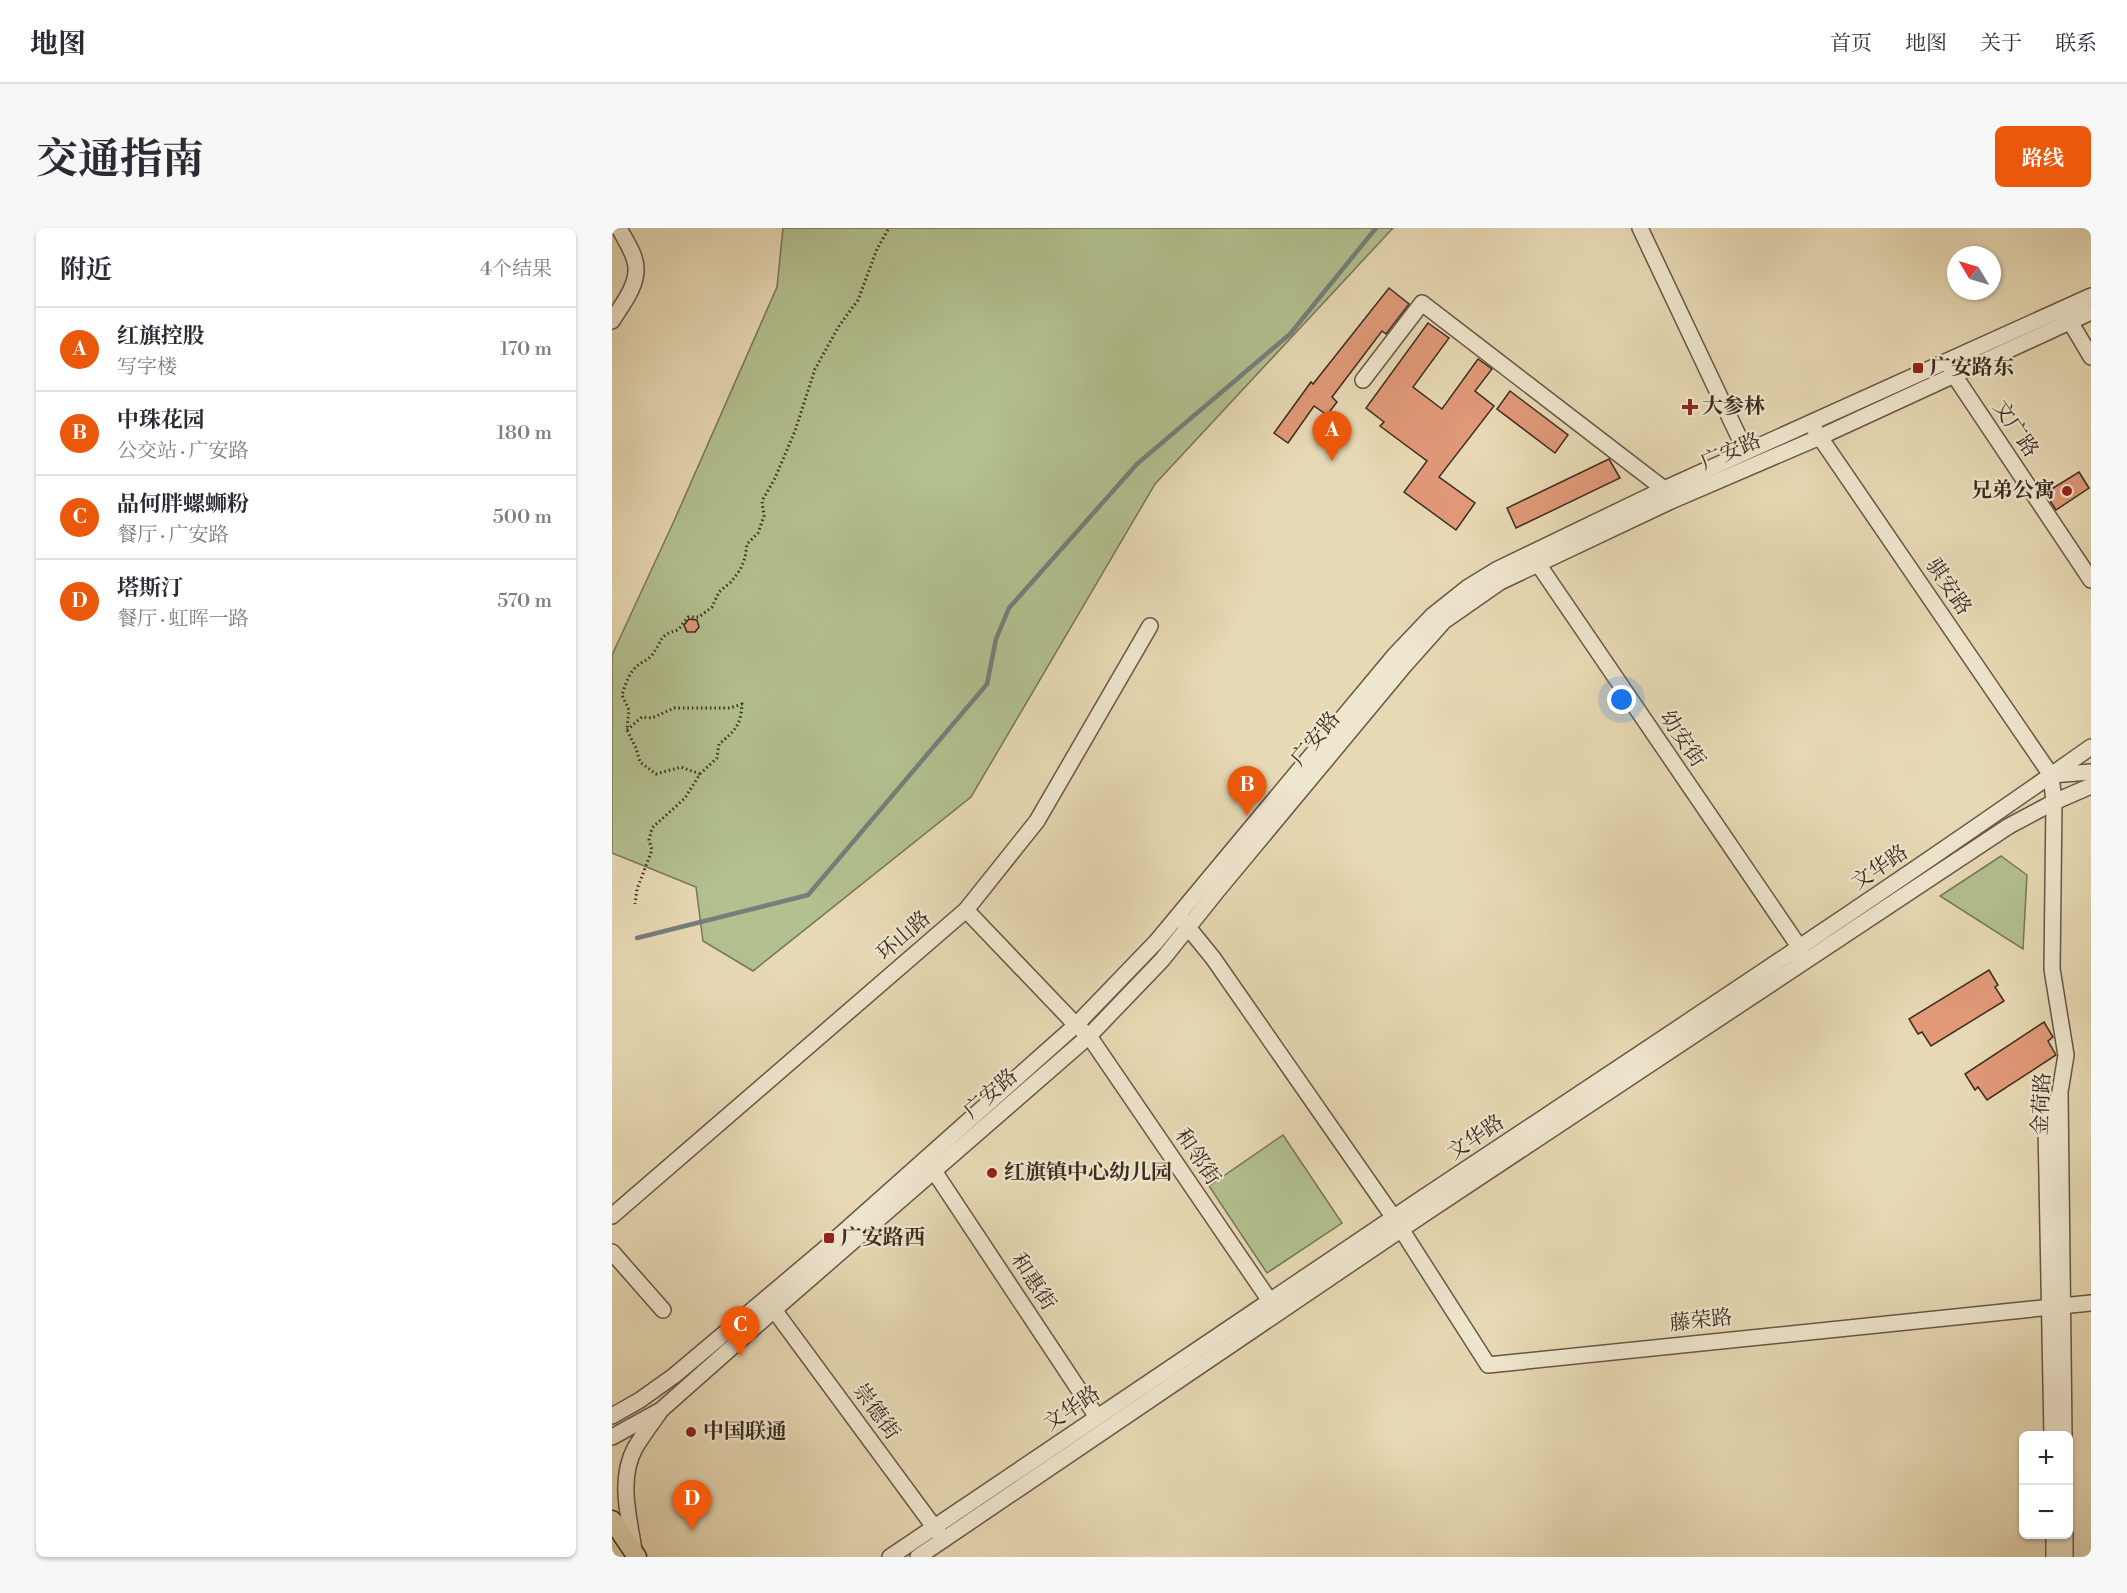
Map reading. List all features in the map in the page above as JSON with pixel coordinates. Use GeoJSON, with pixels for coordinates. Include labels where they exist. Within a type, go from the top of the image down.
{"type":"FeatureCollection","features":[{"type":"Feature","properties":{"kind":"main road"},"geometry":{"type":"LineString","coordinates":[[612,1520],[636,1555]]}},
{"type":"Feature","properties":{"kind":"street"},"geometry":{"type":"LineString","coordinates":[[612,321],[631,290],[636,268],[630,249],[619,228]]}},
{"type":"Feature","properties":{"kind":"street"},"geometry":{"type":"LineString","coordinates":[[1640,228],[1746,452]]}},
{"type":"Feature","properties":{"kind":"street","name":"广安路"},"geometry":{"type":"LineString","coordinates":[[1667,495],[1820,437],[1954,375],[2066,316],[2091,296]]}},
{"type":"Feature","properties":{"kind":"street"},"geometry":{"type":"LineString","coordinates":[[1363,380],[1422,303],[1667,495]]}},
{"type":"Feature","properties":{"kind":"street","name":"广安路"},"geometry":{"type":"LineString","coordinates":[[612,1437],[661,1410],[770,1304],[930,1165],[1089,1036],[1162,960],[1183,922],[1394,656],[1433,615],[1467,588],[1534,559],[1667,495],[1746,452],[1947,360],[2066,316],[2091,312]]}},
{"type":"Feature","properties":{"kind":"street"},"geometry":{"type":"LineString","coordinates":[[2066,316],[2091,357]]}},
{"type":"Feature","properties":{"kind":"street","name":"文广路"},"geometry":{"type":"LineString","coordinates":[[1947,360],[1954,375],[2091,580]]}},
{"type":"Feature","properties":{"kind":"street","name":"骐安路"},"geometry":{"type":"LineString","coordinates":[[1810,422],[2051,775]]}},
{"type":"Feature","properties":{"kind":"street","name":"幼安街"},"geometry":{"type":"LineString","coordinates":[[1534,559],[1800,948]]}},
{"type":"Feature","properties":{"kind":"street","name":"环山路"},"geometry":{"type":"LineString","coordinates":[[612,1216],[966,910],[1037,821],[1150,626]]}},
{"type":"Feature","properties":{"kind":"street","name":"文华路"},"geometry":{"type":"LineString","coordinates":[[918,1557],[1398,1224],[2009,806],[2091,747]]}},
{"type":"Feature","properties":{"kind":"street"},"geometry":{"type":"LineString","coordinates":[[2051,775],[2091,772]]}},
{"type":"Feature","properties":{"kind":"street","name":"金荷路"},"geometry":{"type":"LineString","coordinates":[[2051,775],[2054,802],[2052,969],[2066,1055],[2060,1092],[2056,1305],[2064,1431]]}},
{"type":"Feature","properties":{"kind":"street","name":"文华路"},"geometry":{"type":"LineString","coordinates":[[890,1557],[1270,1301],[1398,1224],[1793,970],[2009,826],[2054,802],[2091,786]]}},
{"type":"Feature","properties":{"kind":"street","name":"和邻街"},"geometry":{"type":"LineString","coordinates":[[966,910],[1089,1036],[1270,1301]]}},
{"type":"Feature","properties":{"kind":"street"},"geometry":{"type":"LineString","coordinates":[[1183,922],[1213,958],[1398,1224]]}},
{"type":"Feature","properties":{"kind":"street","name":"广安路"},"geometry":{"type":"LineString","coordinates":[[930,1165],[1076,1025],[1156,942],[1183,922]]}},
{"type":"Feature","properties":{"kind":"street"},"geometry":{"type":"LineString","coordinates":[[1793,970],[1800,948]]}},
{"type":"Feature","properties":{"kind":"street","name":"和惠街"},"geometry":{"type":"LineString","coordinates":[[930,1165],[1097,1417]]}},
{"type":"Feature","properties":{"kind":"street","name":"藤荣路"},"geometry":{"type":"LineString","coordinates":[[1398,1224],[1488,1365],[2091,1303]]}},
{"type":"Feature","properties":{"kind":"street"},"geometry":{"type":"LineString","coordinates":[[612,1252],[663,1310]]}},
{"type":"Feature","properties":{"kind":"street","name":"广安路"},"geometry":{"type":"LineString","coordinates":[[612,1416],[640,1400],[770,1304]]}},
{"type":"Feature","properties":{"kind":"street","name":"崇德街"},"geometry":{"type":"LineString","coordinates":[[770,1304],[944,1540]]}},
{"type":"Feature","properties":{"kind":"street"},"geometry":{"type":"LineString","coordinates":[[2052,1431],[2056,1305]]}},
{"type":"Feature","properties":{"kind":"street"},"geometry":{"type":"LineString","coordinates":[[636,1555],[625,1495],[627,1473],[634,1450],[661,1410]]}},
{"type":"Feature","properties":{"kind":"street"},"geometry":{"type":"LineString","coordinates":[[2054,1539],[2054,1557]]}},
{"type":"Feature","properties":{"kind":"street"},"geometry":{"type":"LineString","coordinates":[[2065,1539],[2065,1557]]}},
{"type":"Feature","properties":{"kind":"path"},"geometry":{"type":"LineString","coordinates":[[700,774],[681,767],[656,774],[640,762],[627,730],[629,710],[622,695],[627,680],[635,668],[652,655],[658,642],[668,633],[678,630],[688,617],[699,617],[712,607],[719,592],[740,570],[747,544],[758,533],[764,516],[762,501],[776,478],[795,431],[815,369],[839,326],[858,300],[877,249],[889,228]]}},
{"type":"Feature","properties":{"kind":"path"},"geometry":{"type":"LineString","coordinates":[[627,730],[642,717],[652,718],[674,708],[729,708],[742,704],[742,719],[734,732],[719,744],[717,758],[700,774],[685,798],[652,828],[648,840],[652,850],[637,889],[635,904]]}},
{"type":"Feature","properties":{"kind":"green space"},"geometry":{"type":"Polygon","coordinates":[[[783,228],[1393,228],[1155,484],[971,797],[753,971],[703,941],[696,887],[612,853],[612,655],[777,287],[783,228]]]}},
{"type":"Feature","properties":{"kind":"green space"},"geometry":{"type":"Polygon","coordinates":[[[2001,856],[2027,875],[2023,949],[1940,896],[2001,856]]]}},
{"type":"Feature","properties":{"kind":"green space"},"geometry":{"type":"Polygon","coordinates":[[[1283,1135],[1342,1223],[1267,1273],[1209,1186],[1283,1135]]]}},
{"type":"Feature","properties":{"kind":"building"},"geometry":{"type":"Polygon","coordinates":[[[1389,288],[1409,304],[1386,334],[1382,331],[1332,397],[1337,402],[1327,415],[1314,406],[1288,443],[1274,433],[1311,382],[1313,384],[1389,288]]]}},
{"type":"Feature","properties":{"kind":"building"},"geometry":{"type":"Polygon","coordinates":[[[1428,323],[1449,338],[1413,387],[1442,409],[1478,359],[1492,369],[1475,391],[1494,406],[1439,477],[1475,503],[1456,530],[1404,492],[1427,461],[1380,426],[1384,422],[1366,408],[1428,323]]]}},
{"type":"Feature","properties":{"kind":"building"},"geometry":{"type":"Polygon","coordinates":[[[1510,391],[1568,435],[1555,453],[1497,409],[1510,391]]]}},
{"type":"Feature","properties":{"kind":"building"},"geometry":{"type":"Polygon","coordinates":[[[1609,459],[1620,478],[1516,528],[1507,508],[1609,459]]]}},
{"type":"Feature","properties":{"kind":"building","name":"兄弟公寓"},"geometry":{"type":"Polygon","coordinates":[[[2079,472],[2089,488],[2056,510],[2045,493],[2079,472]]]}},
{"type":"Feature","properties":{"kind":"building"},"geometry":{"type":"Polygon","coordinates":[[[689,619],[697,620],[699,627],[695,632],[687,632],[684,625],[689,619]]]}},
{"type":"Feature","properties":{"kind":"building"},"geometry":{"type":"Polygon","coordinates":[[[1989,970],[1998,985],[1995,987],[2004,1001],[1931,1046],[1922,1032],[1918,1034],[1909,1019],[1989,970]]]}},
{"type":"Feature","properties":{"kind":"building"},"geometry":{"type":"Polygon","coordinates":[[[2044,1022],[2053,1037],[2048,1041],[2056,1055],[1987,1100],[1978,1087],[1975,1090],[1965,1074],[2044,1022]]]}},
{"type":"Feature","properties":{"kind":"waterway"},"geometry":{"type":"LineString","coordinates":[[637,938],[808,895],[987,684],[996,639],[1009,608],[1137,464],[1290,334],[1376,228]]}},
{"type":"Feature","properties":{"kind":"place","name":"广安路东"},"geometry":{"type":"Point","coordinates":[1918,368]}},
{"type":"Feature","properties":{"kind":"place","name":"大参林"},"geometry":{"type":"Point","coordinates":[1690,407]}},
{"type":"Feature","properties":{"kind":"place","name":"红旗控股"},"geometry":{"type":"Point","coordinates":[1332,461]}},
{"type":"Feature","properties":{"kind":"place","name":"兄弟公寓"},"geometry":{"type":"Point","coordinates":[2067,491]}},
{"type":"Feature","properties":{"kind":"place","name":"中珠花园"},"geometry":{"type":"Point","coordinates":[1247,816]}},
{"type":"Feature","properties":{"kind":"place","name":"红旗镇中心幼儿园"},"geometry":{"type":"Point","coordinates":[992,1173]}},
{"type":"Feature","properties":{"kind":"place","name":"广安路西"},"geometry":{"type":"Point","coordinates":[829,1238]}},
{"type":"Feature","properties":{"kind":"place","name":"品何胖螺蛳粉"},"geometry":{"type":"Point","coordinates":[740,1356]}},
{"type":"Feature","properties":{"kind":"place","name":"中国联通"},"geometry":{"type":"Point","coordinates":[691,1432]}},
{"type":"Feature","properties":{"kind":"place","name":"塔斯汀"},"geometry":{"type":"Point","coordinates":[692,1530]}}]}
